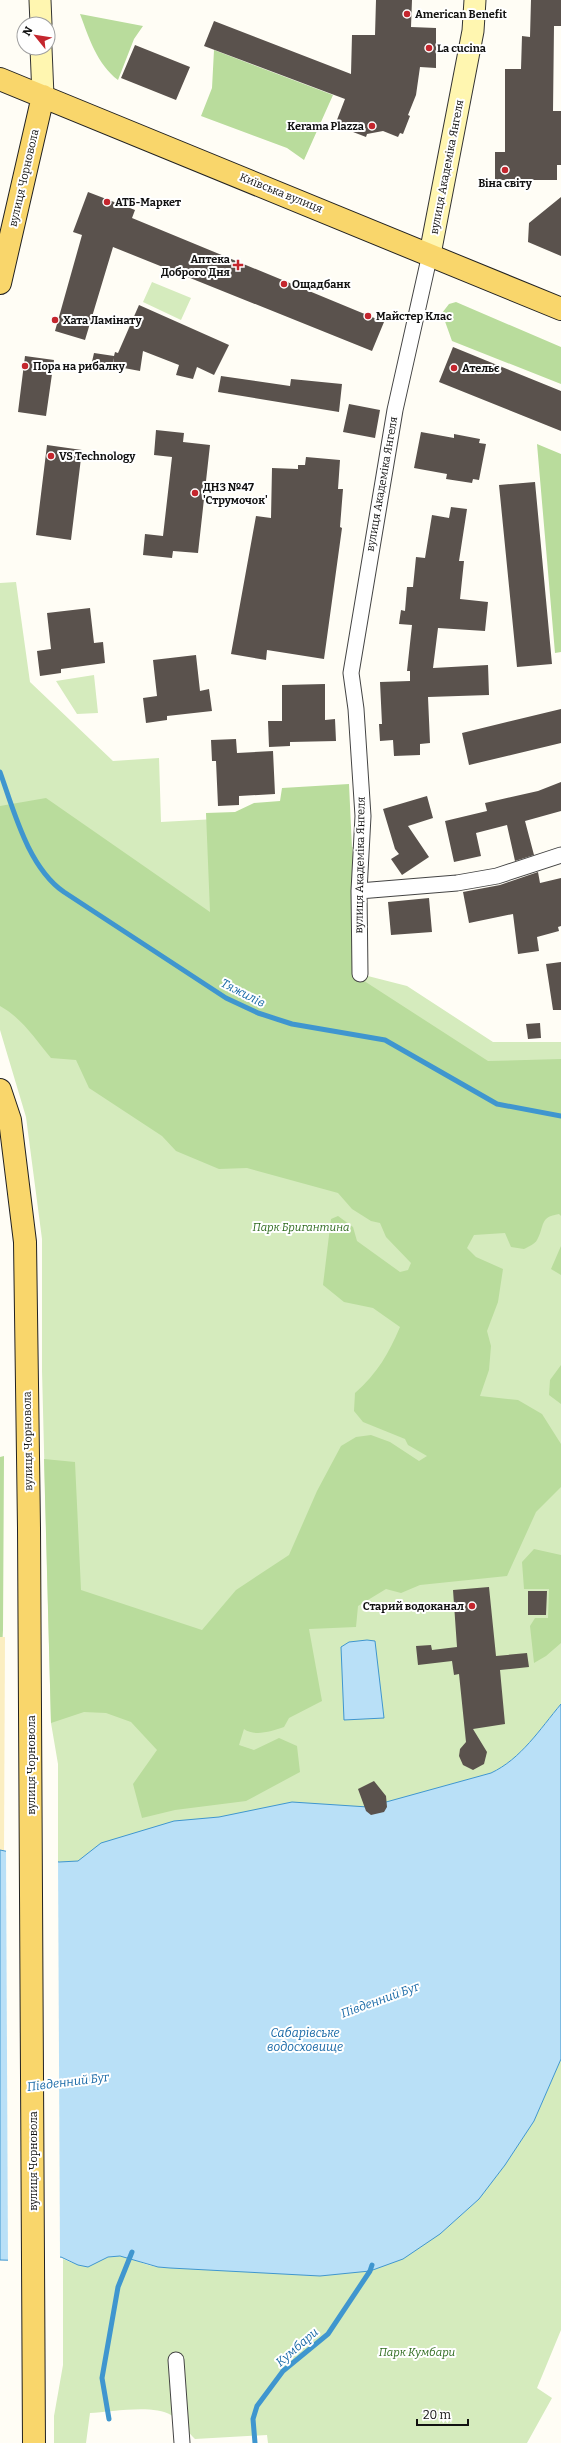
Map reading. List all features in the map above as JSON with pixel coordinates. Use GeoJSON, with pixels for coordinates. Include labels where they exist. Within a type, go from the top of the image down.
{"type":"FeatureCollection","features":[{"type":"Feature","properties":{"kind":"main road"},"geometry":{"type":"LineString","coordinates":[[40,0],[41,16]]}},
{"type":"Feature","properties":{"kind":"main road","name":"вулиця Академіка Янгеля"},"geometry":{"type":"LineString","coordinates":[[430,254],[473,31],[475,0]]}},
{"type":"Feature","properties":{"kind":"main road"},"geometry":{"type":"LineString","coordinates":[[41,56],[43,96]]}},
{"type":"Feature","properties":{"kind":"main road","name":"Київська вулиця"},"geometry":{"type":"LineString","coordinates":[[0,79],[561,309]]}},
{"type":"Feature","properties":{"kind":"main road","name":"вулиця Чорновола"},"geometry":{"type":"LineString","coordinates":[[0,284],[43,96]]}},
{"type":"Feature","properties":{"kind":"main road","name":"вулиця Чорновола"},"geometry":{"type":"LineString","coordinates":[[0,1090],[10,1120],[25,1242],[31,1764],[34,2443]]}},
{"type":"Feature","properties":{"kind":"street","name":"вулиця Академіка Янгеля"},"geometry":{"type":"LineString","coordinates":[[360,974],[359,891],[363,816],[356,710],[351,673],[395,410],[430,254]]}},
{"type":"Feature","properties":{"kind":"street"},"geometry":{"type":"LineString","coordinates":[[359,891],[457,883],[484,878],[537,864],[561,855]]}},
{"type":"Feature","properties":{"kind":"street"},"geometry":{"type":"LineString","coordinates":[[176,2360],[182,2443]]}},
{"type":"Feature","properties":{"kind":"green space"},"geometry":{"type":"Polygon","coordinates":[[[80,14],[143,26],[134,39],[118,80],[104,66],[94,50],[80,14]]]}},
{"type":"Feature","properties":{"kind":"green space"},"geometry":{"type":"Polygon","coordinates":[[[214,50],[333,95],[304,160],[287,148],[201,116],[212,88],[214,50]]]}},
{"type":"Feature","properties":{"kind":"green space"},"geometry":{"type":"Polygon","coordinates":[[[152,282],[191,298],[181,320],[143,302],[152,282]]]}},
{"type":"Feature","properties":{"kind":"green space"},"geometry":{"type":"Polygon","coordinates":[[[456,302],[561,347],[561,384],[452,341],[442,313],[449,304],[456,302]]]}},
{"type":"Feature","properties":{"kind":"green space"},"geometry":{"type":"Polygon","coordinates":[[[537,444],[561,454],[561,652],[555,653],[537,444]]]}},
{"type":"Feature","properties":{"kind":"green space","name":"Парк Бригантина"},"geometry":{"type":"Polygon","coordinates":[[[16,582],[30,682],[113,761],[159,758],[161,822],[234,818],[237,857],[353,847],[360,974],[407,986],[493,1042],[561,1042],[561,1704],[521,1752],[502,1767],[491,1773],[376,1806],[58,1939],[58,1764],[51,1723],[42,1371],[42,1239],[26,1117],[0,1030],[0,583],[16,582]]]}},
{"type":"Feature","properties":{"kind":"green space"},"geometry":{"type":"Polygon","coordinates":[[[94,675],[98,713],[77,714],[56,681],[94,675]]]}},
{"type":"Feature","properties":{"kind":"green space"},"geometry":{"type":"Polygon","coordinates":[[[349,784],[358,977],[488,1061],[561,1059],[561,1216],[559,1214],[548,1217],[545,1220],[536,1241],[524,1249],[511,1247],[505,1233],[474,1235],[467,1248],[476,1257],[503,1269],[498,1302],[487,1331],[491,1346],[489,1370],[480,1396],[518,1400],[542,1414],[561,1444],[561,1487],[536,1512],[507,1576],[420,1585],[401,1593],[386,1589],[358,1606],[356,1627],[309,1629],[322,1701],[289,1718],[284,1727],[269,1732],[258,1733],[253,1733],[244,1729],[239,1745],[254,1750],[279,1738],[297,1746],[300,1772],[246,1801],[175,1810],[142,1818],[133,1784],[157,1750],[131,1722],[106,1713],[84,1712],[51,1723],[44,1459],[75,1462],[81,1590],[202,1630],[236,1590],[289,1555],[317,1491],[341,1446],[356,1437],[371,1435],[390,1442],[419,1461],[427,1456],[408,1445],[405,1439],[363,1422],[354,1411],[355,1393],[363,1386],[382,1363],[400,1327],[373,1308],[344,1302],[323,1285],[331,1219],[338,1216],[353,1227],[357,1241],[400,1272],[408,1270],[411,1263],[386,1237],[380,1223],[371,1221],[352,1209],[338,1193],[247,1168],[219,1169],[176,1151],[162,1136],[89,1088],[76,1060],[51,1058],[22,1023],[0,1006],[0,806],[46,798],[210,912],[206,813],[235,812],[254,803],[280,801],[282,788],[349,784]]]}},
{"type":"Feature","properties":{"kind":"green space"},"geometry":{"type":"Polygon","coordinates":[[[561,1246],[561,1275],[551,1269],[561,1246]]]}},
{"type":"Feature","properties":{"kind":"green space"},"geometry":{"type":"Polygon","coordinates":[[[561,1365],[561,1404],[549,1395],[550,1380],[561,1365]]]}},
{"type":"Feature","properties":{"kind":"green space"},"geometry":{"type":"Polygon","coordinates":[[[4,1456],[3,1630],[0,1689],[0,1457],[4,1456]]]}},
{"type":"Feature","properties":{"kind":"green space"},"geometry":{"type":"Polygon","coordinates":[[[534,1549],[561,1555],[561,1643],[546,1656],[534,1663],[530,1626],[535,1618],[548,1618],[549,1589],[524,1589],[522,1562],[534,1549]]]}},
{"type":"Feature","properties":{"kind":"green space","name":"Парк Кумбари"},"geometry":{"type":"Polygon","coordinates":[[[561,2059],[561,2330],[537,2388],[552,2398],[527,2443],[268,2443],[267,2435],[195,2439],[171,2415],[154,2410],[143,2409],[90,2413],[86,2443],[54,2443],[54,2416],[63,2365],[63,2259],[82,2265],[88,2265],[109,2257],[122,2256],[157,2267],[194,2268],[440,2234],[479,2199],[505,2165],[534,2121],[561,2059]]]}},
{"type":"Feature","properties":{"kind":"sand"},"geometry":{"type":"Polygon","coordinates":[[[0,1637],[5,1637],[4,1852],[0,1850],[0,1637]]]}},
{"type":"Feature","properties":{"kind":"water"},"geometry":{"type":"Polygon","coordinates":[[[367,1640],[375,1641],[384,1718],[344,1720],[341,1647],[349,1642],[367,1640]]]}},
{"type":"Feature","properties":{"kind":"water","name":"Сабарівське водосховище"},"geometry":{"type":"Polygon","coordinates":[[[561,1704],[561,2059],[534,2121],[505,2165],[479,2199],[440,2234],[403,2259],[370,2271],[320,2276],[170,2268],[158,2267],[120,2256],[108,2257],[88,2267],[78,2265],[61,2257],[40,2261],[0,2260],[0,1850],[59,1862],[78,1861],[101,1843],[174,1821],[219,1817],[292,1802],[368,1807],[491,1773],[512,1760],[521,1752],[561,1704]]]}},
{"type":"Feature","properties":{"kind":"pier"},"geometry":{"type":"Polygon","coordinates":[[[6,1850],[58,1860],[60,2260],[40,2263],[8,2262],[6,1850]]]}},
{"type":"Feature","properties":{"kind":"building"},"geometry":{"type":"Polygon","coordinates":[[[376,0],[412,0],[411,27],[436,28],[436,68],[420,67],[416,95],[408,115],[410,116],[403,134],[400,133],[398,137],[383,131],[367,134],[366,137],[335,125],[345,99],[204,46],[214,21],[351,74],[352,35],[375,35],[376,0]]]}},
{"type":"Feature","properties":{"kind":"building"},"geometry":{"type":"Polygon","coordinates":[[[531,0],[561,0],[561,26],[554,26],[553,111],[561,111],[561,165],[557,165],[557,180],[495,180],[495,152],[505,152],[505,69],[521,69],[522,36],[530,37],[531,0]]]}},
{"type":"Feature","properties":{"kind":"building"},"geometry":{"type":"Polygon","coordinates":[[[135,45],[190,67],[176,100],[121,78],[135,45]]]}},
{"type":"Feature","properties":{"kind":"building"},"geometry":{"type":"Polygon","coordinates":[[[88,192],[135,210],[132,218],[384,322],[372,351],[113,247],[85,340],[55,331],[82,235],[73,232],[88,192]]]}},
{"type":"Feature","properties":{"kind":"building"},"geometry":{"type":"Polygon","coordinates":[[[561,197],[561,256],[528,242],[529,223],[561,197]]]}},
{"type":"Feature","properties":{"kind":"building"},"geometry":{"type":"Polygon","coordinates":[[[139,305],[229,345],[214,375],[197,367],[193,379],[176,375],[179,365],[143,351],[140,371],[113,366],[114,358],[111,370],[91,366],[94,353],[114,356],[115,352],[118,353],[139,305]]]}},
{"type":"Feature","properties":{"kind":"building"},"geometry":{"type":"Polygon","coordinates":[[[453,347],[561,391],[561,431],[439,382],[453,347]]]}},
{"type":"Feature","properties":{"kind":"building"},"geometry":{"type":"Polygon","coordinates":[[[25,356],[54,360],[46,416],[18,412],[25,356]]]}},
{"type":"Feature","properties":{"kind":"building"},"geometry":{"type":"Polygon","coordinates":[[[221,376],[290,386],[291,379],[342,384],[339,412],[218,392],[221,376]]]}},
{"type":"Feature","properties":{"kind":"building"},"geometry":{"type":"Polygon","coordinates":[[[349,404],[380,410],[375,438],[343,432],[349,404]]]}},
{"type":"Feature","properties":{"kind":"building"},"geometry":{"type":"Polygon","coordinates":[[[156,430],[184,433],[183,442],[210,445],[198,553],[173,551],[172,558],[143,555],[145,534],[163,536],[172,457],[154,455],[156,430]]]}},
{"type":"Feature","properties":{"kind":"building"},"geometry":{"type":"Polygon","coordinates":[[[421,432],[454,438],[454,434],[480,439],[479,443],[486,444],[479,480],[473,479],[472,483],[446,479],[447,474],[414,468],[421,432]]]}},
{"type":"Feature","properties":{"kind":"building"},"geometry":{"type":"Polygon","coordinates":[[[47,445],[82,450],[71,540],[36,535],[47,445]]]}},
{"type":"Feature","properties":{"kind":"building"},"geometry":{"type":"Polygon","coordinates":[[[306,457],[340,460],[338,489],[343,489],[340,527],[342,528],[324,659],[267,650],[266,660],[231,654],[256,516],[271,518],[272,468],[298,469],[298,465],[305,465],[306,457]]]}},
{"type":"Feature","properties":{"kind":"building"},"geometry":{"type":"Polygon","coordinates":[[[535,482],[552,664],[517,667],[499,485],[535,482]]]}},
{"type":"Feature","properties":{"kind":"building"},"geometry":{"type":"Polygon","coordinates":[[[451,507],[467,509],[459,561],[464,561],[460,599],[488,602],[485,631],[438,628],[433,668],[488,665],[489,695],[428,697],[430,743],[420,744],[420,755],[394,756],[393,740],[380,741],[379,724],[382,724],[380,682],[410,681],[410,671],[407,671],[412,625],[399,624],[401,610],[405,611],[407,587],[413,587],[416,557],[425,558],[432,515],[449,518],[451,507]]]}},
{"type":"Feature","properties":{"kind":"building"},"geometry":{"type":"Polygon","coordinates":[[[90,608],[94,643],[103,642],[105,663],[61,669],[61,673],[40,676],[37,651],[51,649],[47,613],[90,608]]]}},
{"type":"Feature","properties":{"kind":"building"},"geometry":{"type":"Polygon","coordinates":[[[196,655],[200,691],[209,689],[212,711],[167,716],[167,720],[146,723],[143,698],[157,696],[153,660],[196,655]]]}},
{"type":"Feature","properties":{"kind":"building"},"geometry":{"type":"Polygon","coordinates":[[[325,684],[325,720],[335,719],[336,741],[290,742],[290,746],[269,747],[268,721],[282,721],[282,685],[325,684]]]}},
{"type":"Feature","properties":{"kind":"building"},"geometry":{"type":"Polygon","coordinates":[[[561,709],[561,743],[469,765],[462,733],[561,709]]]}},
{"type":"Feature","properties":{"kind":"building"},"geometry":{"type":"Polygon","coordinates":[[[236,739],[237,753],[273,751],[275,794],[239,796],[239,805],[218,806],[216,761],[212,761],[211,740],[236,739]]]}},
{"type":"Feature","properties":{"kind":"building"},"geometry":{"type":"Polygon","coordinates":[[[561,782],[561,811],[525,821],[534,855],[515,861],[507,825],[476,833],[481,856],[454,862],[445,821],[487,811],[485,803],[538,791],[561,782]]]}},
{"type":"Feature","properties":{"kind":"building"},"geometry":{"type":"Polygon","coordinates":[[[427,796],[433,818],[408,826],[429,857],[402,875],[391,859],[399,854],[395,849],[383,809],[427,796]]]}},
{"type":"Feature","properties":{"kind":"building"},"geometry":{"type":"Polygon","coordinates":[[[538,872],[540,883],[561,878],[561,926],[558,927],[559,931],[537,937],[539,951],[518,954],[513,914],[469,923],[463,892],[500,885],[538,872]]]}},
{"type":"Feature","properties":{"kind":"building"},"geometry":{"type":"Polygon","coordinates":[[[429,898],[432,932],[391,935],[388,902],[429,898]]]}},
{"type":"Feature","properties":{"kind":"building"},"geometry":{"type":"Polygon","coordinates":[[[561,962],[561,1010],[553,1010],[546,964],[561,962]]]}},
{"type":"Feature","properties":{"kind":"building"},"geometry":{"type":"Polygon","coordinates":[[[540,1023],[541,1038],[528,1039],[526,1024],[540,1023]]]}},
{"type":"Feature","properties":{"kind":"building"},"geometry":{"type":"Polygon","coordinates":[[[489,1587],[496,1656],[527,1653],[529,1667],[500,1670],[505,1724],[473,1729],[487,1752],[484,1764],[473,1770],[463,1765],[459,1756],[460,1749],[466,1742],[459,1674],[454,1675],[452,1661],[418,1665],[416,1646],[431,1645],[432,1650],[457,1647],[453,1590],[489,1587]]]}},
{"type":"Feature","properties":{"kind":"building"},"geometry":{"type":"Polygon","coordinates":[[[528,1591],[547,1591],[546,1615],[528,1615],[528,1591]]]}},
{"type":"Feature","properties":{"kind":"building"},"geometry":{"type":"Polygon","coordinates":[[[374,1781],[386,1796],[387,1807],[384,1812],[371,1815],[366,1811],[358,1789],[374,1781]]]}},
{"type":"Feature","properties":{"kind":"waterway","name":"Тяжилів"},"geometry":{"type":"LineString","coordinates":[[0,772],[24,837],[41,868],[51,881],[64,892],[226,998],[258,1013],[292,1024],[385,1040],[497,1104],[561,1116]]}},
{"type":"Feature","properties":{"kind":"waterway"},"geometry":{"type":"LineString","coordinates":[[109,2419],[102,2378],[118,2287],[132,2252]]}},
{"type":"Feature","properties":{"kind":"waterway","name":"Кумбари"},"geometry":{"type":"LineString","coordinates":[[255,2443],[253,2419],[257,2406],[283,2371],[328,2334],[370,2271],[372,2265]]}},
{"type":"Feature","properties":{"kind":"place","name":"American Benefit"},"geometry":{"type":"Point","coordinates":[407,14]}},
{"type":"Feature","properties":{"kind":"place","name":"La cucina"},"geometry":{"type":"Point","coordinates":[429,48]}},
{"type":"Feature","properties":{"kind":"place","name":"Kerama Plazza"},"geometry":{"type":"Point","coordinates":[372,126]}},
{"type":"Feature","properties":{"kind":"place","name":"Віна світу"},"geometry":{"type":"Point","coordinates":[505,170]}},
{"type":"Feature","properties":{"kind":"place","name":"АТБ-Маркет"},"geometry":{"type":"Point","coordinates":[107,202]}},
{"type":"Feature","properties":{"kind":"place","name":"Аптека Доброго Дня"},"geometry":{"type":"Point","coordinates":[238,265]}},
{"type":"Feature","properties":{"kind":"place","name":"Ощадбанк"},"geometry":{"type":"Point","coordinates":[284,284]}},
{"type":"Feature","properties":{"kind":"place","name":"Майстер Клас"},"geometry":{"type":"Point","coordinates":[368,316]}},
{"type":"Feature","properties":{"kind":"place","name":"Хата Ламінату"},"geometry":{"type":"Point","coordinates":[55,320]}},
{"type":"Feature","properties":{"kind":"place","name":"Пора на рибалку"},"geometry":{"type":"Point","coordinates":[25,366]}},
{"type":"Feature","properties":{"kind":"place","name":"Ательє"},"geometry":{"type":"Point","coordinates":[454,368]}},
{"type":"Feature","properties":{"kind":"place","name":"VS Technology"},"geometry":{"type":"Point","coordinates":[51,456]}},
{"type":"Feature","properties":{"kind":"place","name":"ДНЗ №47 'Струмочок'"},"geometry":{"type":"Point","coordinates":[195,493]}},
{"type":"Feature","properties":{"kind":"place","name":"Старий водоканал"},"geometry":{"type":"Point","coordinates":[472,1606]}},
{"type":"Feature","properties":{"kind":"water label","name":"Південний Буг"},"geometry":{"type":"Point","coordinates":[380,2000]}},
{"type":"Feature","properties":{"kind":"water label","name":"Південний Буг"},"geometry":{"type":"Point","coordinates":[68,2082]}}]}
